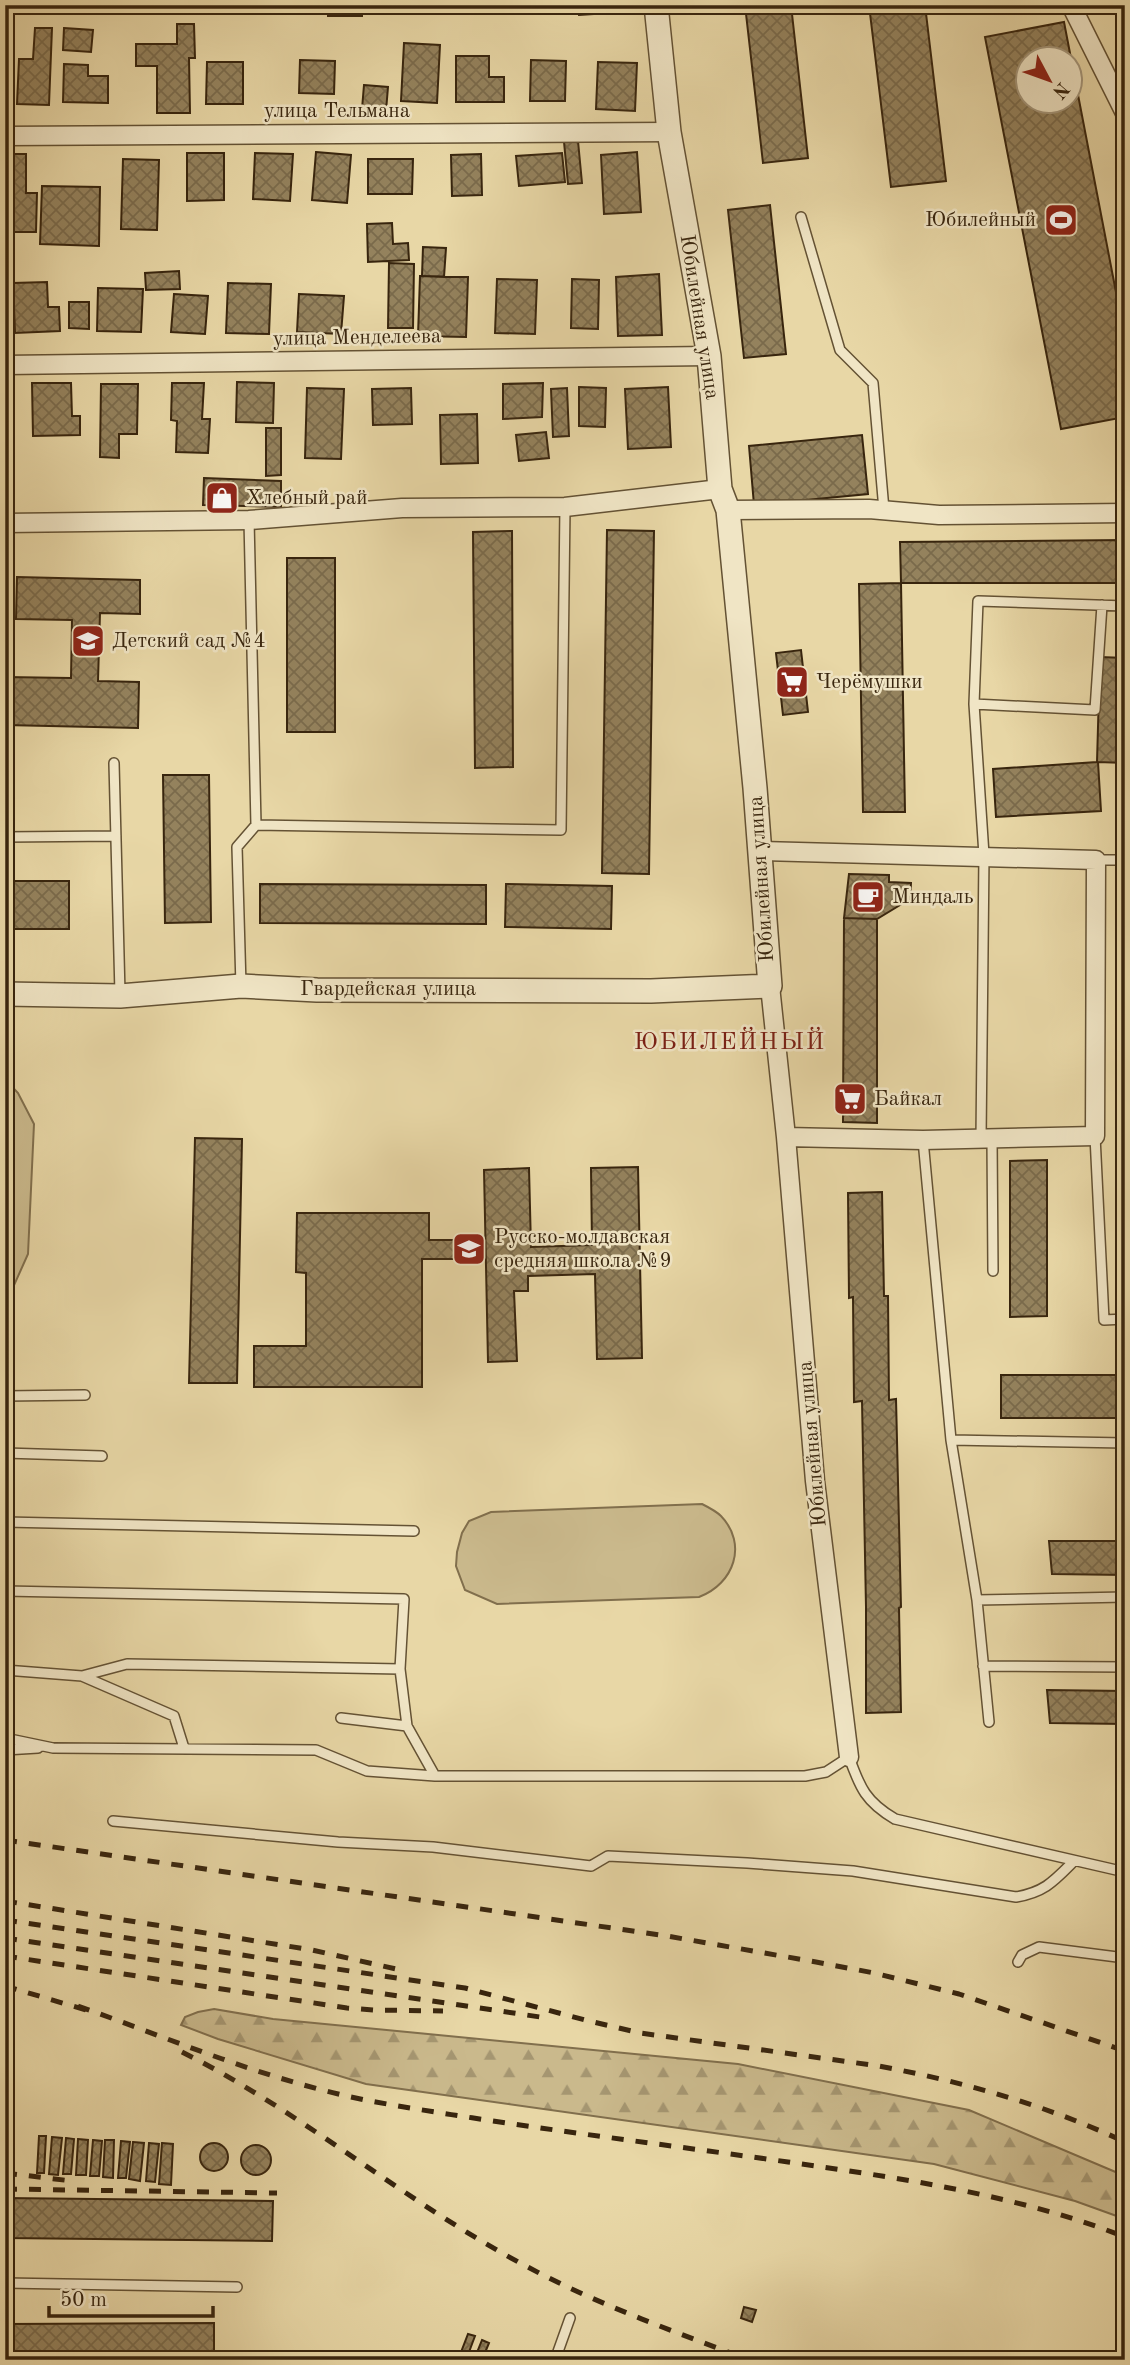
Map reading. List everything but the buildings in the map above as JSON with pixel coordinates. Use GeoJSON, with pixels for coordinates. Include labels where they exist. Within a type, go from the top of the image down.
{"type":"FeatureCollection","features":[{"type":"Feature","properties":{"kind":"street","name":"Юбилейная улица"},"geometry":{"type":"LineString","coordinates":[[656,5],[669,132],[709,356],[759,850],[815,1480],[849,1757]]}},
{"type":"Feature","properties":{"kind":"street"},"geometry":{"type":"LineString","coordinates":[[1072,5],[1125,113]]}},
{"type":"Feature","properties":{"kind":"street","name":"улица Тельмана"},"geometry":{"type":"LineString","coordinates":[[5,136],[669,132]]}},
{"type":"Feature","properties":{"kind":"street","name":"улица Менделеева"},"geometry":{"type":"LineString","coordinates":[[5,365],[709,356]]}},
{"type":"Feature","properties":{"kind":"street"},"geometry":{"type":"LineString","coordinates":[[5,523],[249,520],[402,508],[565,507],[724,499],[939,514],[1125,513]]}},
{"type":"Feature","properties":{"kind":"street"},"geometry":{"type":"LineString","coordinates":[[759,850],[1096,860],[1095,1136],[923,1140],[786,1137]]}},
{"type":"Feature","properties":{"kind":"street","name":"Гвардейская улица"},"geometry":{"type":"LineString","coordinates":[[5,993],[120,996],[241,986],[317,990],[651,991],[770,986]]}},
{"type":"Feature","properties":{"kind":"lane"},"geometry":{"type":"LineString","coordinates":[[801,217],[840,350],[873,383],[884,510]]}},
{"type":"Feature","properties":{"kind":"lane"},"geometry":{"type":"LineString","coordinates":[[256,825],[561,830],[565,507]]}},
{"type":"Feature","properties":{"kind":"lane"},"geometry":{"type":"LineString","coordinates":[[241,986],[237,848],[256,825],[249,520]]}},
{"type":"Feature","properties":{"kind":"lane"},"geometry":{"type":"LineString","coordinates":[[993,1271],[986,1139],[984,855],[974,704],[978,601],[1125,606]]}},
{"type":"Feature","properties":{"kind":"lane"},"geometry":{"type":"LineString","coordinates":[[974,704],[1095,710],[1101,605]]}},
{"type":"Feature","properties":{"kind":"lane"},"geometry":{"type":"LineString","coordinates":[[114,763],[120,996]]}},
{"type":"Feature","properties":{"kind":"lane"},"geometry":{"type":"LineString","coordinates":[[5,837],[116,836]]}},
{"type":"Feature","properties":{"kind":"lane"},"geometry":{"type":"LineString","coordinates":[[1096,860],[1125,860]]}},
{"type":"Feature","properties":{"kind":"lane"},"geometry":{"type":"LineString","coordinates":[[1095,1136],[1104,1320],[1125,1319]]}},
{"type":"Feature","properties":{"kind":"lane"},"geometry":{"type":"LineString","coordinates":[[923,1140],[951,1440],[977,1601],[989,1722]]}},
{"type":"Feature","properties":{"kind":"lane"},"geometry":{"type":"LineString","coordinates":[[5,1396],[85,1395]]}},
{"type":"Feature","properties":{"kind":"lane"},"geometry":{"type":"LineString","coordinates":[[951,1440],[1125,1443]]}},
{"type":"Feature","properties":{"kind":"lane"},"geometry":{"type":"LineString","coordinates":[[5,1452],[102,1456]]}},
{"type":"Feature","properties":{"kind":"lane"},"geometry":{"type":"LineString","coordinates":[[5,1522],[414,1531]]}},
{"type":"Feature","properties":{"kind":"lane"},"geometry":{"type":"LineString","coordinates":[[5,1591],[404,1599],[400,1669],[407,1726],[435,1776]]}},
{"type":"Feature","properties":{"kind":"lane"},"geometry":{"type":"LineString","coordinates":[[977,1601],[1125,1597]]}},
{"type":"Feature","properties":{"kind":"lane"},"geometry":{"type":"LineString","coordinates":[[82,1676],[127,1664],[400,1669]]}},
{"type":"Feature","properties":{"kind":"lane"},"geometry":{"type":"LineString","coordinates":[[983,1666],[1125,1667]]}},
{"type":"Feature","properties":{"kind":"lane"},"geometry":{"type":"LineString","coordinates":[[5,1670],[82,1676],[101,1682],[174,1716],[184,1748]]}},
{"type":"Feature","properties":{"kind":"lane"},"geometry":{"type":"LineString","coordinates":[[341,1718],[407,1726]]}},
{"type":"Feature","properties":{"kind":"lane"},"geometry":{"type":"LineString","coordinates":[[5,1738],[53,1748]]}},
{"type":"Feature","properties":{"kind":"lane"},"geometry":{"type":"LineString","coordinates":[[5,1750],[316,1750],[366,1770],[435,1776],[805,1776],[826,1772],[849,1757],[859,1786],[867,1797],[877,1808],[895,1819],[1125,1872]]}},
{"type":"Feature","properties":{"kind":"lane"},"geometry":{"type":"LineString","coordinates":[[113,1821],[338,1842],[433,1847],[591,1866],[608,1856],[840,1870],[1016,1897],[1034,1894],[1050,1884],[1074,1861]]}},
{"type":"Feature","properties":{"kind":"lane"},"geometry":{"type":"LineString","coordinates":[[1018,1962],[1023,1955],[1039,1947],[1125,1958]]}},
{"type":"Feature","properties":{"kind":"lane"},"geometry":{"type":"LineString","coordinates":[[5,2283],[237,2287]]}},
{"type":"Feature","properties":{"kind":"lane"},"geometry":{"type":"LineString","coordinates":[[555,2360],[570,2318]]}},
{"type":"Feature","properties":{"kind":"green space"},"geometry":{"type":"Polygon","coordinates":[[[5,1079],[18,1093],[34,1124],[28,1254],[11,1292],[5,1298],[5,1079]]]}},
{"type":"Feature","properties":{"kind":"green space"},"geometry":{"type":"Polygon","coordinates":[[[702,1504],[719,1514],[729,1527],[735,1551],[733,1562],[721,1583],[699,1597],[497,1604],[465,1590],[456,1566],[462,1533],[469,1521],[491,1512],[702,1504]]]}},
{"type":"Feature","properties":{"kind":"green space"},"geometry":{"type":"Polygon","coordinates":[[[214,2009],[273,2019],[738,2064],[969,2110],[1125,2176],[1125,2219],[1075,2201],[934,2164],[366,2084],[181,2025],[185,2017],[214,2009]]]}},
{"type":"Feature","properties":{"kind":"railway"},"geometry":{"type":"LineString","coordinates":[[5,1840],[667,1936],[816,1962],[959,1994],[1125,2051]]}},
{"type":"Feature","properties":{"kind":"railway"},"geometry":{"type":"LineString","coordinates":[[5,1901],[312,1950],[405,1971]]}},
{"type":"Feature","properties":{"kind":"railway"},"geometry":{"type":"LineString","coordinates":[[5,1920],[465,1988],[640,2033],[879,2066],[1004,2096],[1125,2142]]}},
{"type":"Feature","properties":{"kind":"railway"},"geometry":{"type":"LineString","coordinates":[[5,1938],[547,2018]]}},
{"type":"Feature","properties":{"kind":"railway"},"geometry":{"type":"LineString","coordinates":[[5,1956],[347,2008],[443,2011]]}},
{"type":"Feature","properties":{"kind":"railway"},"geometry":{"type":"LineString","coordinates":[[5,1986],[86,2010]]}},
{"type":"Feature","properties":{"kind":"railway"},"geometry":{"type":"LineString","coordinates":[[78,2006],[230,2062],[347,2096],[487,2120],[916,2182],[1043,2210],[1125,2237]]}},
{"type":"Feature","properties":{"kind":"railway"},"geometry":{"type":"LineString","coordinates":[[182,2052],[269,2102],[437,2214],[524,2265],[607,2305],[749,2360]]}},
{"type":"Feature","properties":{"kind":"railway"},"geometry":{"type":"LineString","coordinates":[[5,2173],[72,2181]]}},
{"type":"Feature","properties":{"kind":"railway"},"geometry":{"type":"LineString","coordinates":[[5,2189],[277,2193]]}},
{"type":"Feature","properties":{"kind":"place","name":"Юбилейный"},"geometry":{"type":"Point","coordinates":[1061,220]}},
{"type":"Feature","properties":{"kind":"place","name":"Хлебный рай"},"geometry":{"type":"Point","coordinates":[222,498]}},
{"type":"Feature","properties":{"kind":"place","name":"Детский сад №4"},"geometry":{"type":"Point","coordinates":[88,641]}},
{"type":"Feature","properties":{"kind":"place","name":"Черёмушки"},"geometry":{"type":"Point","coordinates":[792,682]}},
{"type":"Feature","properties":{"kind":"place","name":"Миндаль"},"geometry":{"type":"Point","coordinates":[868,897]}},
{"type":"Feature","properties":{"kind":"place","name":"Байкал"},"geometry":{"type":"Point","coordinates":[850,1099]}},
{"type":"Feature","properties":{"kind":"place","name":"Русско-молдавская средняя школа №9"},"geometry":{"type":"Point","coordinates":[469,1249]}},
{"type":"Feature","properties":{"kind":"district","name":"ЮБИЛЕЙНЫЙ"},"geometry":{"type":"Point","coordinates":[730,1043]}}]}
